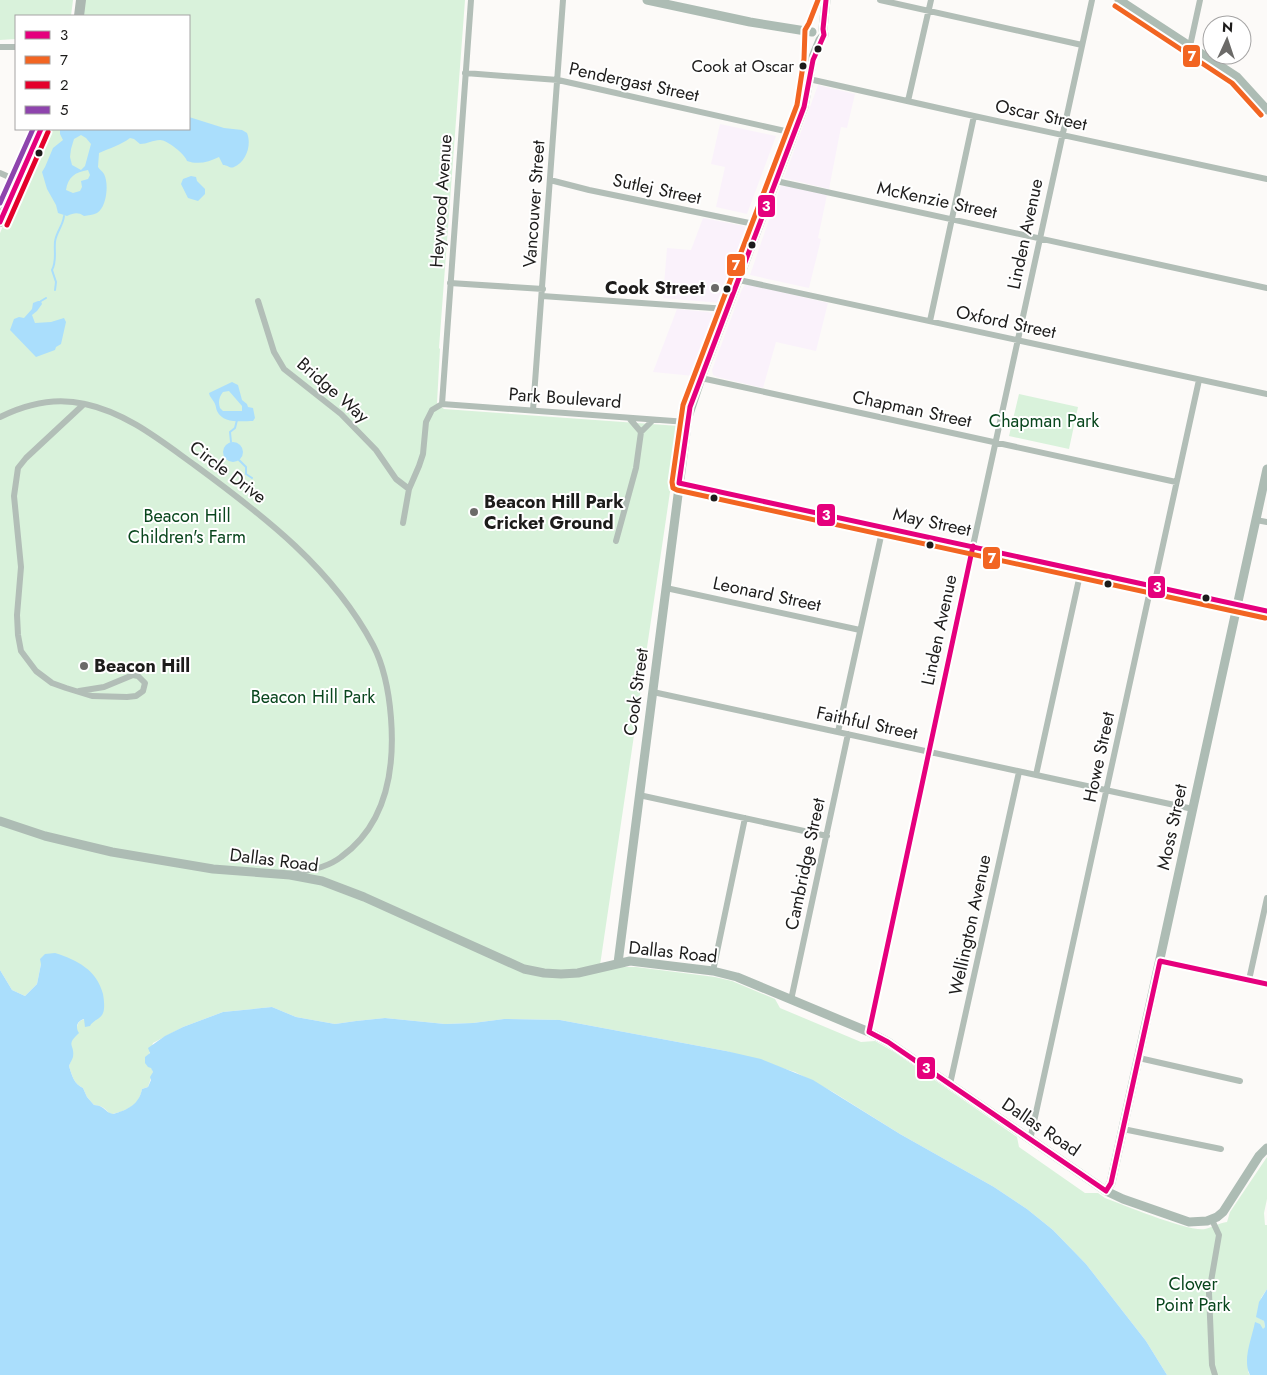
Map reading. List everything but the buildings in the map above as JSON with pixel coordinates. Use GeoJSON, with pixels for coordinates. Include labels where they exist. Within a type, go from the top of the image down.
{"type":"FeatureCollection","features":[{"type":"Feature","properties":{"kind":"main road"},"geometry":{"type":"LineString","coordinates":[[79,15],[80,0]]}},
{"type":"Feature","properties":{"kind":"main road"},"geometry":{"type":"LineString","coordinates":[[647,0],[750,22],[817,33]]}},
{"type":"Feature","properties":{"kind":"main road"},"geometry":{"type":"LineString","coordinates":[[1119,0],[1237,77],[1267,110]]}},
{"type":"Feature","properties":{"kind":"main road","name":"Cook Street"},"geometry":{"type":"LineString","coordinates":[[618,963],[687,422],[727,308],[804,107],[817,33],[826,3]]}},
{"type":"Feature","properties":{"kind":"main road"},"geometry":{"type":"LineString","coordinates":[[0,222],[41,130]]}},
{"type":"Feature","properties":{"kind":"main road","name":"Moss Street"},"geometry":{"type":"LineString","coordinates":[[1106,1191],[1110,1183],[1139,1058],[1267,469]]}},
{"type":"Feature","properties":{"kind":"main road","name":"Dallas Road"},"geometry":{"type":"LineString","coordinates":[[0,822],[45,836],[112,852],[213,869],[290,875],[314,879],[340,887],[524,969],[544,974],[578,972],[630,962],[713,971],[736,977],[888,1042],[1030,1140],[1106,1191],[1123,1200],[1188,1222],[1212,1220]]}},
{"type":"Feature","properties":{"kind":"main road"},"geometry":{"type":"LineString","coordinates":[[1212,1220],[1223,1212],[1259,1156],[1267,1148]]}},
{"type":"Feature","properties":{"kind":"street","name":"Heywood Avenue"},"geometry":{"type":"LineString","coordinates":[[442,404],[470,0]]}},
{"type":"Feature","properties":{"kind":"street","name":"Vancouver Street"},"geometry":{"type":"LineString","coordinates":[[533,410],[563,0]]}},
{"type":"Feature","properties":{"kind":"street"},"geometry":{"type":"LineString","coordinates":[[880,0],[1082,45]]}},
{"type":"Feature","properties":{"kind":"street"},"geometry":{"type":"LineString","coordinates":[[908,101],[930,0]]}},
{"type":"Feature","properties":{"kind":"street","name":"Linden Avenue"},"geometry":{"type":"LineString","coordinates":[[868,1032],[1092,0]]}},
{"type":"Feature","properties":{"kind":"street"},"geometry":{"type":"LineString","coordinates":[[1190,46],[1200,0]]}},
{"type":"Feature","properties":{"kind":"street"},"geometry":{"type":"LineString","coordinates":[[0,47],[15,47]]}},
{"type":"Feature","properties":{"kind":"street","name":"Pendergast Street"},"geometry":{"type":"LineString","coordinates":[[466,73],[558,80],[794,133]]}},
{"type":"Feature","properties":{"kind":"street","name":"Oscar Street"},"geometry":{"type":"LineString","coordinates":[[809,79],[1267,179]]}},
{"type":"Feature","properties":{"kind":"street"},"geometry":{"type":"LineString","coordinates":[[930,321],[974,116]]}},
{"type":"Feature","properties":{"kind":"street"},"geometry":{"type":"LineString","coordinates":[[0,173],[18,181]]}},
{"type":"Feature","properties":{"kind":"street","name":"Sutlej Street"},"geometry":{"type":"LineString","coordinates":[[550,180],[589,190],[759,225]]}},
{"type":"Feature","properties":{"kind":"street","name":"McKenzie Street"},"geometry":{"type":"LineString","coordinates":[[776,181],[1267,288]]}},
{"type":"Feature","properties":{"kind":"street","name":"Oxford Street"},"geometry":{"type":"LineString","coordinates":[[739,280],[1267,394]]}},
{"type":"Feature","properties":{"kind":"street"},"geometry":{"type":"LineString","coordinates":[[450,283],[727,308]]}},
{"type":"Feature","properties":{"kind":"street","name":"Bridge Way"},"geometry":{"type":"LineString","coordinates":[[258,301],[274,352],[284,369],[346,419],[376,450],[396,479],[409,489]]}},
{"type":"Feature","properties":{"kind":"street","name":"Chapman Street"},"geometry":{"type":"LineString","coordinates":[[701,378],[1176,482]]}},
{"type":"Feature","properties":{"kind":"street","name":"Howe Street"},"geometry":{"type":"LineString","coordinates":[[1030,1140],[1149,596],[1154,586],[1199,380]]}},
{"type":"Feature","properties":{"kind":"street","name":"Circle Drive"},"geometry":{"type":"LineString","coordinates":[[0,417],[26,406],[39,403],[70,401],[104,409],[126,418],[250,506],[315,565],[355,616],[374,647],[381,663],[389,698],[392,738],[390,774],[382,806],[366,833],[342,856],[322,867],[290,875]]}},
{"type":"Feature","properties":{"kind":"street"},"geometry":{"type":"LineString","coordinates":[[79,691],[104,687],[133,675],[140,677],[144,682],[143,691],[134,697],[92,696],[52,683],[36,671],[21,650],[17,614],[21,567],[14,496],[18,468],[26,458],[84,404]]}},
{"type":"Feature","properties":{"kind":"street"},"geometry":{"type":"LineString","coordinates":[[403,523],[409,489],[422,454],[426,422],[432,410],[442,404]]}},
{"type":"Feature","properties":{"kind":"street","name":"Park Boulevard"},"geometry":{"type":"LineString","coordinates":[[442,404],[687,422]]}},
{"type":"Feature","properties":{"kind":"street"},"geometry":{"type":"LineString","coordinates":[[629,418],[641,432]]}},
{"type":"Feature","properties":{"kind":"street"},"geometry":{"type":"LineString","coordinates":[[616,541],[634,477],[641,432],[653,420]]}},
{"type":"Feature","properties":{"kind":"street","name":"May Street"},"geometry":{"type":"LineString","coordinates":[[679,483],[1267,611]]}},
{"type":"Feature","properties":{"kind":"street"},"geometry":{"type":"LineString","coordinates":[[1256,520],[1267,522]]}},
{"type":"Feature","properties":{"kind":"street"},"geometry":{"type":"LineString","coordinates":[[838,732],[883,527]]}},
{"type":"Feature","properties":{"kind":"street"},"geometry":{"type":"LineString","coordinates":[[1036,775],[1081,570]]}},
{"type":"Feature","properties":{"kind":"street","name":"Leonard Street"},"geometry":{"type":"LineString","coordinates":[[666,588],[860,630]]}},
{"type":"Feature","properties":{"kind":"street","name":"Faithful Street"},"geometry":{"type":"LineString","coordinates":[[653,692],[1193,809]]}},
{"type":"Feature","properties":{"kind":"street","name":"Cambridge Street"},"geometry":{"type":"LineString","coordinates":[[791,1000],[848,734]]}},
{"type":"Feature","properties":{"kind":"street","name":"Wellington Avenue"},"geometry":{"type":"LineString","coordinates":[[950,1084],[1019,772]]}},
{"type":"Feature","properties":{"kind":"street"},"geometry":{"type":"LineString","coordinates":[[639,795],[827,836]]}},
{"type":"Feature","properties":{"kind":"street"},"geometry":{"type":"LineString","coordinates":[[713,971],[745,818]]}},
{"type":"Feature","properties":{"kind":"street"},"geometry":{"type":"LineString","coordinates":[[1249,980],[1267,898]]}},
{"type":"Feature","properties":{"kind":"street"},"geometry":{"type":"LineString","coordinates":[[1160,961],[1267,984]]}},
{"type":"Feature","properties":{"kind":"street"},"geometry":{"type":"LineString","coordinates":[[1139,1058],[1240,1081]]}},
{"type":"Feature","properties":{"kind":"street"},"geometry":{"type":"LineString","coordinates":[[1123,1129],[1221,1149]]}},
{"type":"Feature","properties":{"kind":"street"},"geometry":{"type":"LineString","coordinates":[[1212,1220],[1218,1235],[1208,1293],[1214,1375]]}},
{"type":"Feature","properties":{"kind":"shaded area"},"geometry":{"type":"Polygon","coordinates":[[[818,85],[855,94],[847,128],[841,127],[829,189],[784,178],[818,85]]]}},
{"type":"Feature","properties":{"kind":"shaded area"},"geometry":{"type":"Polygon","coordinates":[[[720,124],[776,136],[747,214],[716,207],[725,167],[711,164],[720,124]]]}},
{"type":"Feature","properties":{"kind":"shaded area"},"geometry":{"type":"Polygon","coordinates":[[[781,185],[827,195],[818,238],[821,239],[809,288],[750,275],[781,185]]]}},
{"type":"Feature","properties":{"kind":"shaded area"},"geometry":{"type":"Polygon","coordinates":[[[703,218],[744,226],[747,232],[723,299],[720,303],[663,298],[667,248],[691,250],[703,218]]]}},
{"type":"Feature","properties":{"kind":"shaded area"},"geometry":{"type":"Polygon","coordinates":[[[745,285],[828,303],[816,351],[776,342],[763,388],[717,377],[713,375],[712,370],[745,285]]]}},
{"type":"Feature","properties":{"kind":"shaded area"},"geometry":{"type":"Polygon","coordinates":[[[677,309],[708,312],[713,314],[715,319],[694,376],[653,372],[677,309]]]}},
{"type":"Feature","properties":{"kind":"green space"},"geometry":{"type":"Polygon","coordinates":[[[0,0],[73,0],[71,15],[15,15],[15,39],[0,40],[0,0]]]}},
{"type":"Feature","properties":{"kind":"green space","name":"Beacon Hill Park"},"geometry":{"type":"Polygon","coordinates":[[[85,0],[465,0],[439,348],[437,403],[444,409],[679,426],[678,445],[599,972],[617,967],[636,967],[715,977],[732,981],[775,999],[780,1008],[861,1042],[875,1041],[894,1052],[1017,1137],[1019,1147],[1085,1193],[1098,1193],[1105,1198],[1126,1206],[1185,1226],[1205,1229],[1227,1222],[1230,1212],[1267,1157],[1267,1199],[1264,1213],[1265,1225],[1267,1225],[1267,1289],[1261,1298],[1259,1318],[1264,1321],[1265,1327],[1248,1372],[1250,1375],[1167,1375],[1146,1341],[1086,1264],[1053,1230],[1027,1209],[994,1187],[900,1134],[833,1092],[795,1072],[726,1051],[560,1020],[504,1019],[445,1024],[385,1018],[335,1024],[296,1017],[272,1007],[223,1012],[183,1027],[153,1043],[148,1057],[153,1072],[148,1087],[142,1089],[135,1104],[128,1109],[112,1114],[104,1108],[94,1105],[87,1097],[83,1088],[75,1082],[69,1066],[71,1041],[79,1022],[85,1019],[85,1022],[96,1020],[41,964],[37,984],[25,996],[12,990],[0,970],[0,233],[45,130],[190,130],[190,15],[83,15],[85,0]]]}},
{"type":"Feature","properties":{"kind":"green space","name":"Chapman Park"},"geometry":{"type":"Polygon","coordinates":[[[1019,394],[1078,407],[1069,449],[1009,436],[1019,394]]]}},
{"type":"Feature","properties":{"kind":"water"},"geometry":{"type":"Polygon","coordinates":[[[190,117],[224,128],[242,130],[247,133],[249,143],[245,157],[238,165],[231,168],[223,165],[219,157],[195,163],[187,161],[179,151],[163,141],[157,140],[140,144],[130,138],[119,145],[99,153],[98,167],[106,178],[107,189],[103,206],[100,210],[95,214],[84,216],[76,213],[67,216],[58,213],[56,205],[47,189],[42,172],[53,148],[63,140],[60,130],[190,130],[190,117]],[[81,135],[74,139],[71,149],[72,165],[81,170],[85,166],[91,144],[81,135]],[[88,170],[79,172],[68,182],[66,190],[73,193],[80,191],[82,187],[81,181],[88,179],[90,175],[88,170]]]}},
{"type":"Feature","properties":{"kind":"water"},"geometry":{"type":"Polygon","coordinates":[[[191,176],[196,177],[197,181],[205,189],[205,194],[198,201],[188,198],[181,184],[183,179],[191,176]]]}},
{"type":"Feature","properties":{"kind":"water"},"geometry":{"type":"Polygon","coordinates":[[[41,301],[42,304],[32,315],[35,323],[51,322],[64,318],[66,322],[61,344],[55,350],[36,357],[10,330],[14,319],[24,318],[32,309],[33,303],[41,301]]]}},
{"type":"Feature","properties":{"kind":"water"},"geometry":{"type":"Polygon","coordinates":[[[232,382],[238,385],[242,400],[248,407],[253,408],[255,418],[253,421],[233,421],[223,418],[217,411],[209,393],[232,382]],[[229,391],[223,392],[219,406],[223,411],[242,411],[242,406],[229,391]]]}},
{"type":"Feature","properties":{"kind":"water"},"geometry":{"type":"Polygon","coordinates":[[[233,442],[240,445],[243,452],[240,459],[233,462],[226,459],[223,452],[226,445],[233,442]]]}},
{"type":"Feature","properties":{"kind":"water"},"geometry":{"type":"Polygon","coordinates":[[[55,953],[71,959],[91,972],[96,978],[103,994],[104,1006],[101,1017],[90,1026],[85,1027],[84,1019],[78,1023],[77,1029],[79,1033],[71,1043],[73,1057],[69,1066],[75,1082],[83,1088],[87,1097],[94,1105],[113,1114],[132,1106],[138,1099],[142,1089],[148,1087],[153,1072],[145,1063],[145,1057],[150,1053],[148,1048],[165,1036],[223,1012],[272,1007],[296,1017],[335,1024],[385,1018],[445,1024],[504,1019],[560,1020],[761,1059],[813,1080],[900,1134],[994,1187],[1027,1209],[1053,1230],[1086,1264],[1146,1341],[1167,1375],[0,1375],[0,970],[12,990],[25,996],[37,984],[41,964],[40,959],[45,954],[55,953]]]}},
{"type":"Feature","properties":{"kind":"water"},"geometry":{"type":"Polygon","coordinates":[[[1267,1289],[1267,1375],[1250,1375],[1247,1363],[1248,1349],[1255,1322],[1260,1324],[1263,1329],[1265,1327],[1264,1321],[1256,1317],[1259,1302],[1267,1289]]]}},
{"type":"Feature","properties":{"kind":"waterway"},"geometry":{"type":"LineString","coordinates":[[55,290],[56,282],[52,270],[55,260],[55,242],[64,216]]}},
{"type":"Feature","properties":{"kind":"waterway"},"geometry":{"type":"LineString","coordinates":[[41,301],[46,298]]}},
{"type":"Feature","properties":{"kind":"waterway"},"geometry":{"type":"LineString","coordinates":[[231,442],[230,432],[235,428],[237,420]]}},
{"type":"Feature","properties":{"kind":"waterway"},"geometry":{"type":"LineString","coordinates":[[239,460],[246,467],[246,474],[252,478]]}},
{"type":"Feature","properties":{"kind":"transit line","name":"7"},"geometry":{"type":"LineString","coordinates":[[818,0],[805,30],[804,59],[797,105],[683,405],[672,482],[673,488],[1265,618]]}},
{"type":"Feature","properties":{"kind":"transit line","name":"3"},"geometry":{"type":"LineString","coordinates":[[679,483],[690,407],[804,107],[813,60],[824,35],[826,0]]}},
{"type":"Feature","properties":{"kind":"transit line","name":"7"},"geometry":{"type":"LineString","coordinates":[[1115,6],[1232,83],[1261,115]]}},
{"type":"Feature","properties":{"kind":"transit line","name":"5"},"geometry":{"type":"LineString","coordinates":[[0,203],[33,130]]}},
{"type":"Feature","properties":{"kind":"transit line","name":"3"},"geometry":{"type":"LineString","coordinates":[[0,222],[41,130]]}},
{"type":"Feature","properties":{"kind":"transit line","name":"2"},"geometry":{"type":"LineString","coordinates":[[7,225],[48,132]]}},
{"type":"Feature","properties":{"kind":"transit line","name":"3"},"geometry":{"type":"LineString","coordinates":[[679,483],[1267,611]]}},
{"type":"Feature","properties":{"kind":"transit line","name":"3"},"geometry":{"type":"LineString","coordinates":[[973,546],[869,1032],[888,1042],[1106,1191],[1111,1183],[1160,961],[1267,984]]}},
{"type":"Feature","properties":{"kind":"place","name":"Cook at Oscar"},"geometry":{"type":"Point","coordinates":[803,66]}},
{"type":"Feature","properties":{"kind":"place","name":"Cook Street"},"geometry":{"type":"Point","coordinates":[715,288]}},
{"type":"Feature","properties":{"kind":"place","name":"Beacon Hill Park Cricket Ground"},"geometry":{"type":"Point","coordinates":[474,512]}},
{"type":"Feature","properties":{"kind":"place","name":"Beacon Hill"},"geometry":{"type":"Point","coordinates":[84,666]}},
{"type":"Feature","properties":{"kind":"park label","name":"Beacon Hill Children's Farm"},"geometry":{"type":"Point","coordinates":[187,526]}},
{"type":"Feature","properties":{"kind":"park label","name":"Clover Point Park"},"geometry":{"type":"Point","coordinates":[1193,1294]}}]}
